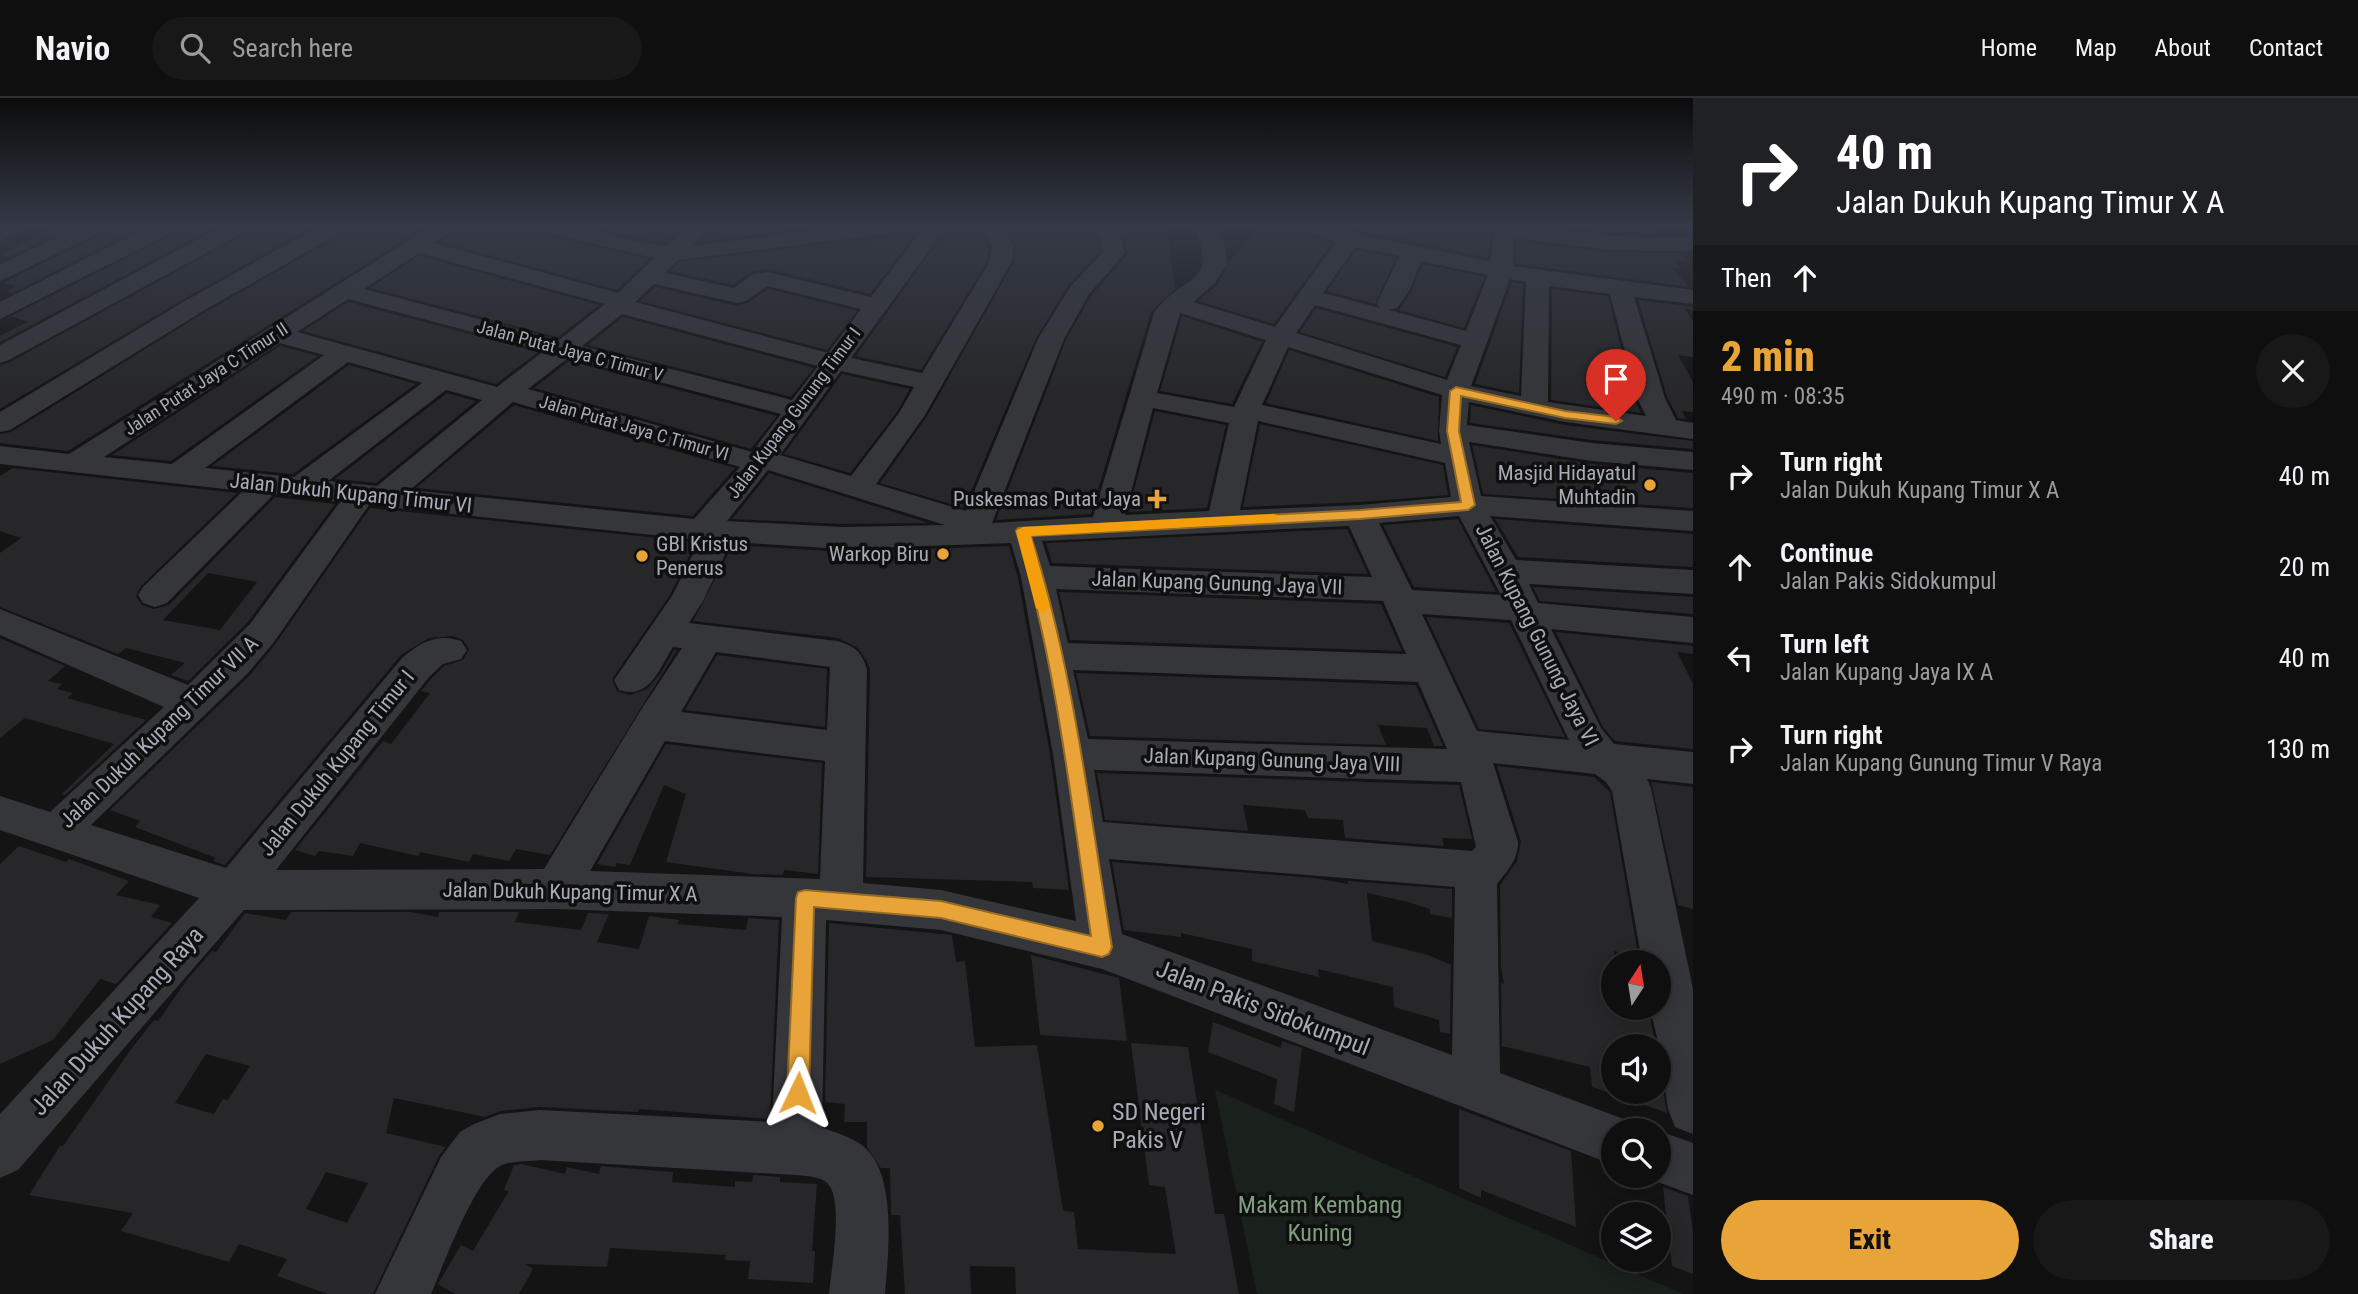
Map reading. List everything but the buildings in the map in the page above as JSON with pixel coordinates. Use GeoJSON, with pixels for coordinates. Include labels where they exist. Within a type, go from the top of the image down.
{"type":"FeatureCollection","features":[{"type":"Feature","properties":{"kind":"street"},"geometry":{"type":"LineString","coordinates":[[0,312],[57,283]]}},
{"type":"Feature","properties":{"kind":"street"},"geometry":{"type":"LineString","coordinates":[[0,355],[134,283]]}},
{"type":"Feature","properties":{"kind":"street"},"geometry":{"type":"LineString","coordinates":[[0,424],[236,283]]}},
{"type":"Feature","properties":{"kind":"street","name":"Jalan Putat Jaya C Timur II"},"geometry":{"type":"LineString","coordinates":[[73,464],[355,283]]}},
{"type":"Feature","properties":{"kind":"street"},"geometry":{"type":"LineString","coordinates":[[547,283],[834,362],[930,383]]}},
{"type":"Feature","properties":{"kind":"street","name":"Jalan Dukuh Kupang Timur VII A"},"geometry":{"type":"LineString","coordinates":[[56,832],[262,633],[370,497],[562,350],[642,283]]}},
{"type":"Feature","properties":{"kind":"street"},"geometry":{"type":"LineString","coordinates":[[682,283],[736,296],[756,283]]}},
{"type":"Feature","properties":{"kind":"street"},"geometry":{"type":"LineString","coordinates":[[783,283],[875,305]]}},
{"type":"Feature","properties":{"kind":"street","name":"Jalan Kupang Gunung Timur I"},"geometry":{"type":"LineString","coordinates":[[632,680],[686,601],[711,530],[892,283]]}},
{"type":"Feature","properties":{"kind":"street"},"geometry":{"type":"LineString","coordinates":[[858,488],[912,415],[988,283]]}},
{"type":"Feature","properties":{"kind":"street"},"geometry":{"type":"LineString","coordinates":[[974,529],[1051,339],[1087,283]]}},
{"type":"Feature","properties":{"kind":"street"},"geometry":{"type":"LineString","coordinates":[[1106,526],[1166,313],[1201,283]]}},
{"type":"Feature","properties":{"kind":"street"},"geometry":{"type":"LineString","coordinates":[[1222,521],[1245,413],[1280,338],[1318,283]]}},
{"type":"Feature","properties":{"kind":"street"},"geometry":{"type":"LineString","coordinates":[[1389,303],[1400,283]]}},
{"type":"Feature","properties":{"kind":"street","name":"Jalan Kupang Gunung Jaya VI"},"geometry":{"type":"LineString","coordinates":[[1497,283],[1456,391],[1456,444],[1468,505],[1506,571],[1523,611],[1587,738],[1602,758],[1620,771],[1631,788],[1693,1109]]}},
{"type":"Feature","properties":{"kind":"street"},"geometry":{"type":"LineString","coordinates":[[1534,408],[1538,283]]}},
{"type":"Feature","properties":{"kind":"street"},"geometry":{"type":"LineString","coordinates":[[1574,283],[1693,297]]}},
{"type":"Feature","properties":{"kind":"street"},"geometry":{"type":"LineString","coordinates":[[1620,289],[1651,398],[1679,429]]}},
{"type":"Feature","properties":{"kind":"street","name":"Jalan Putat Jaya C Timur V"},"geometry":{"type":"LineString","coordinates":[[343,290],[562,350],[798,410]]}},
{"type":"Feature","properties":{"kind":"street"},"geometry":{"type":"LineString","coordinates":[[1309,296],[1476,341]]}},
{"type":"Feature","properties":{"kind":"street"},"geometry":{"type":"LineString","coordinates":[[1175,304],[1456,391],[1534,408],[1679,429]]}},
{"type":"Feature","properties":{"kind":"street","name":"Jalan Putat Jaya C Timur VI"},"geometry":{"type":"LineString","coordinates":[[276,334],[441,381],[505,394],[858,488],[974,529]]}},
{"type":"Feature","properties":{"kind":"street"},"geometry":{"type":"LineString","coordinates":[[178,474],[342,354]]}},
{"type":"Feature","properties":{"kind":"street"},"geometry":{"type":"LineString","coordinates":[[299,488],[441,381]]}},
{"type":"Feature","properties":{"kind":"street"},"geometry":{"type":"LineString","coordinates":[[1142,398],[1456,444],[1693,461]]}},
{"type":"Feature","properties":{"kind":"street","name":"Jalan Dukuh Kupang Timur VI"},"geometry":{"type":"LineString","coordinates":[[0,455],[370,497],[711,530],[844,538],[974,529],[1023,531],[1360,515],[1468,505],[1693,520]]}},
{"type":"Feature","properties":{"kind":"street"},"geometry":{"type":"LineString","coordinates":[[155,595],[267,484]]}},
{"type":"Feature","properties":{"kind":"street"},"geometry":{"type":"LineString","coordinates":[[1360,515],[1483,786],[1497,842],[1497,853],[1476,878]]}},
{"type":"Feature","properties":{"kind":"street"},"geometry":{"type":"LineString","coordinates":[[1023,531],[1037,577],[1072,754],[1102,947]]}},
{"type":"Feature","properties":{"kind":"street"},"geometry":{"type":"LineString","coordinates":[[1506,571],[1693,582]]}},
{"type":"Feature","properties":{"kind":"street","name":"Jalan Kupang Gunung Jaya VII"},"geometry":{"type":"LineString","coordinates":[[1037,577],[1399,596],[1693,630]]}},
{"type":"Feature","properties":{"kind":"street"},"geometry":{"type":"LineString","coordinates":[[0,621],[192,703]]}},
{"type":"Feature","properties":{"kind":"street"},"geometry":{"type":"LineString","coordinates":[[667,632],[837,654],[846,659],[849,669],[845,748],[823,900],[796,1149]]}},
{"type":"Feature","properties":{"kind":"street"},"geometry":{"type":"LineString","coordinates":[[556,888],[706,638]]}},
{"type":"Feature","properties":{"kind":"street","name":"Jalan Dukuh Kupang Timur I"},"geometry":{"type":"LineString","coordinates":[[234,890],[416,667],[433,652],[449,650]]}},
{"type":"Feature","properties":{"kind":"street"},"geometry":{"type":"LineString","coordinates":[[1053,656],[1205,659],[1431,669]]}},
{"type":"Feature","properties":{"kind":"street"},"geometry":{"type":"LineString","coordinates":[[652,724],[845,748]]}},
{"type":"Feature","properties":{"kind":"street","name":"Jalan Kupang Gunung Jaya VIII"},"geometry":{"type":"LineString","coordinates":[[1072,754],[1602,758],[1693,768]]}},
{"type":"Feature","properties":{"kind":"street","name":"Jalan Dukuh Kupang Timur X A"},"geometry":{"type":"LineString","coordinates":[[0,813],[234,890],[556,888],[905,905]]}},
{"type":"Feature","properties":{"kind":"street"},"geometry":{"type":"LineString","coordinates":[[1087,839],[1460,867],[1474,872],[1476,1089]]}},
{"type":"Feature","properties":{"kind":"street","name":"Jalan Dukuh Kupang Raya"},"geometry":{"type":"LineString","coordinates":[[7,1134],[234,890]]}},
{"type":"Feature","properties":{"kind":"street","name":"Jalan Pakis Sidokumpul"},"geometry":{"type":"LineString","coordinates":[[905,905],[986,919],[1102,947],[1601,1135]]}},
{"type":"Feature","properties":{"kind":"street"},"geometry":{"type":"LineString","coordinates":[[403,1294],[467,1163],[476,1152],[494,1142],[540,1135],[796,1149],[833,1158],[846,1165],[855,1175],[859,1189],[861,1210],[857,1294]]}},
{"type":"Feature","properties":{"kind":"street"},"geometry":{"type":"LineString","coordinates":[[1671,1161],[1693,1169]]}},
{"type":"Feature","properties":{"kind":"green space","name":"Makam Kembang Kuning"},"geometry":{"type":"Polygon","coordinates":[[[1215,1090],[1601,1258],[1601,1272],[1633,1272],[1683,1294],[1257,1294],[1215,1090]]]}},
{"type":"Feature","properties":{"kind":"slow traffic"},"geometry":{"type":"LineString","coordinates":[[1043,608],[1023,531],[1273,519]]}},
{"type":"Feature","properties":{"kind":"place","name":"Masjid Hidayatul Muhtadin"},"geometry":{"type":"Point","coordinates":[1650,485]}},
{"type":"Feature","properties":{"kind":"place","name":"Puskesmas Putat Jaya"},"geometry":{"type":"Point","coordinates":[1157,499]}},
{"type":"Feature","properties":{"kind":"place","name":"Warkop Biru"},"geometry":{"type":"Point","coordinates":[943,554]}},
{"type":"Feature","properties":{"kind":"place","name":"GBI Kristus Penerus"},"geometry":{"type":"Point","coordinates":[642,556]}},
{"type":"Feature","properties":{"kind":"place","name":"SD Negeri Pakis V"},"geometry":{"type":"Point","coordinates":[1098,1126]}},
{"type":"Feature","properties":{"kind":"route"},"geometry":{"type":"LineString","coordinates":[[798,1093],[805,898],[941,910],[1102,947],[1072,754],[1037,577],[1023,531],[1360,515],[1468,505],[1453,431],[1456,391],[1565,414],[1616,421]]}}]}
